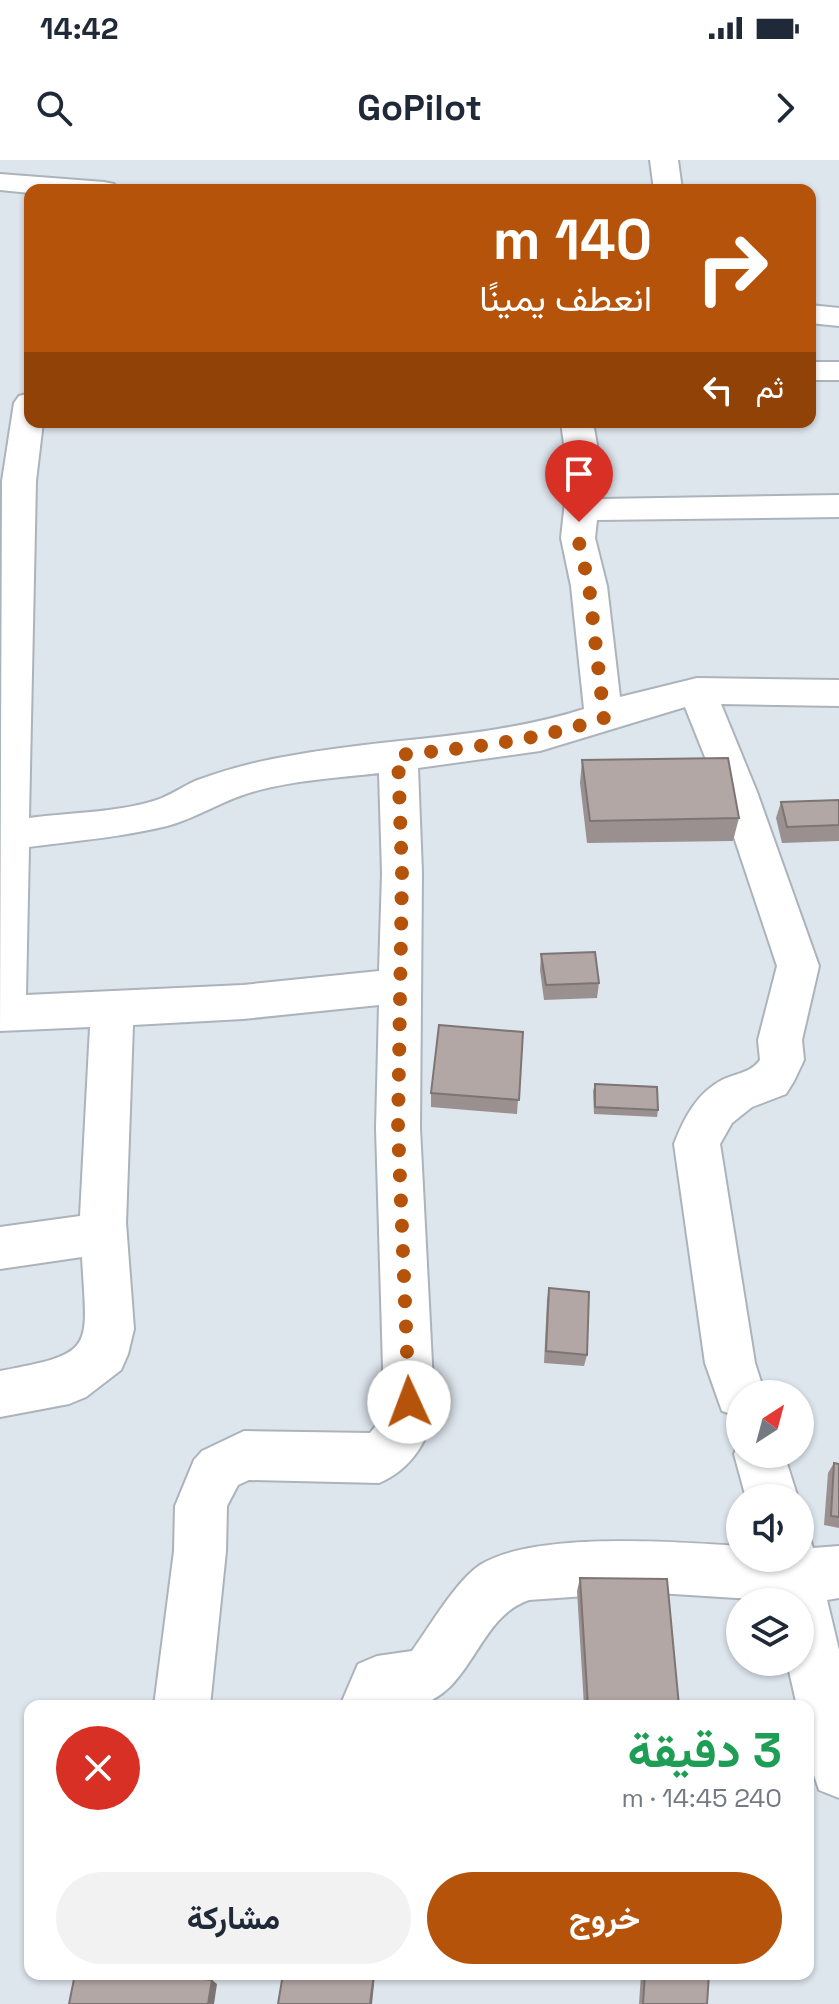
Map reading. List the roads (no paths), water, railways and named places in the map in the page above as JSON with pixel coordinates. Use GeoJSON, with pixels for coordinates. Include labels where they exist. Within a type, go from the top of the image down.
{"type":"FeatureCollection","features":[{"type":"Feature","properties":{"kind":"street"},"geometry":{"type":"LineString","coordinates":[[664,160],[667,184]]}},
{"type":"Feature","properties":{"kind":"street"},"geometry":{"type":"LineString","coordinates":[[0,182],[24,185]]}},
{"type":"Feature","properties":{"kind":"street"},"geometry":{"type":"LineString","coordinates":[[816,315],[839,317]]}},
{"type":"Feature","properties":{"kind":"street"},"geometry":{"type":"LineString","coordinates":[[816,371],[839,371]]}},
{"type":"Feature","properties":{"kind":"street"},"geometry":{"type":"LineString","coordinates":[[26,428],[19,481],[2,1014],[243,1002],[401,986]]}},
{"type":"Feature","properties":{"kind":"street"},"geometry":{"type":"LineString","coordinates":[[578,428],[585,474],[578,538],[589,586],[604,718]]}},
{"type":"Feature","properties":{"kind":"street"},"geometry":{"type":"LineString","coordinates":[[582,508],[618,511],[755,505],[839,506]]}},
{"type":"Feature","properties":{"kind":"street"},"geometry":{"type":"LineString","coordinates":[[9,835],[135,819],[172,810],[207,792],[251,778],[540,737],[648,702],[697,691],[839,693]]}},
{"type":"Feature","properties":{"kind":"street"},"geometry":{"type":"LineString","coordinates":[[697,691],[738,792],[798,966],[780,1040],[779,1068],[770,1081],[736,1094],[716,1110],[703,1127],[697,1144],[730,1363],[735,1380]]}},
{"type":"Feature","properties":{"kind":"street"},"geometry":{"type":"LineString","coordinates":[[183,1700],[200,1551],[201,1506],[212,1478],[229,1461],[244,1455],[379,1458],[388,1451],[407,1423],[406,1260],[398,1128],[401,986],[398,755]]}},
{"type":"Feature","properties":{"kind":"street"},"geometry":{"type":"LineString","coordinates":[[0,1394],[69,1381],[104,1354],[110,1329],[104,1233],[112,1008]]}},
{"type":"Feature","properties":{"kind":"street"},"geometry":{"type":"LineString","coordinates":[[0,1248],[104,1233]]}},
{"type":"Feature","properties":{"kind":"street"},"geometry":{"type":"LineString","coordinates":[[370,1700],[377,1683],[414,1679],[431,1670],[477,1607],[498,1584],[529,1574],[642,1566],[726,1568]]}},
{"type":"Feature","properties":{"kind":"street"},"geometry":{"type":"LineString","coordinates":[[809,1572],[839,1770]]}}]}
